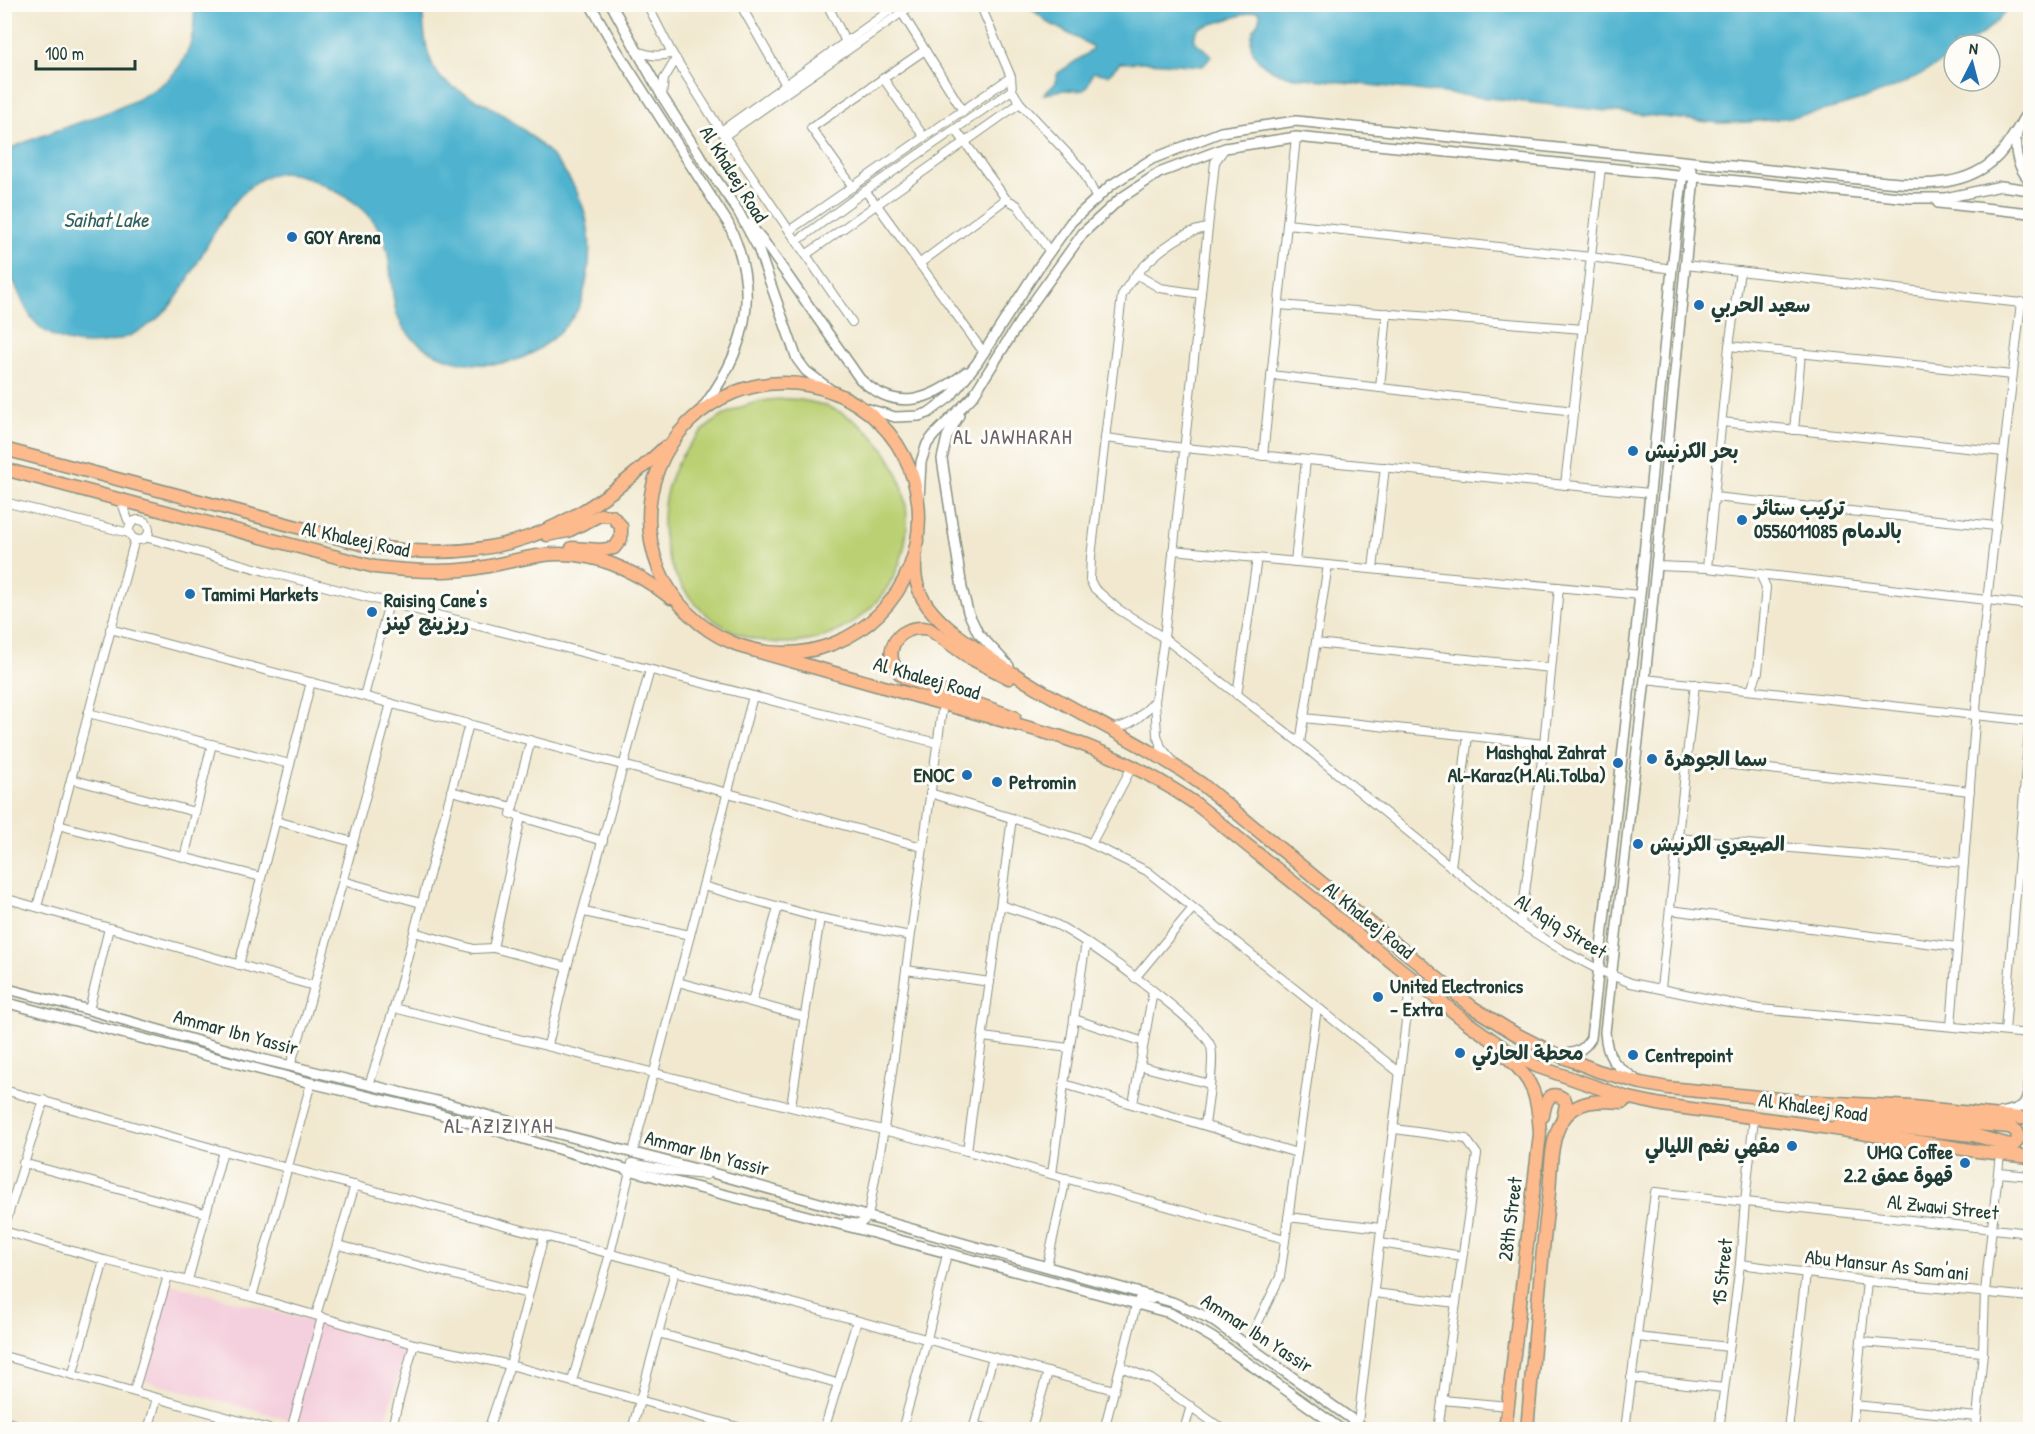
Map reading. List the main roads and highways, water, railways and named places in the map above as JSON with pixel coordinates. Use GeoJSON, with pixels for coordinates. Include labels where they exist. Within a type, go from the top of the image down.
{"type":"FeatureCollection","features":[{"type":"Feature","properties":{"kind":"main road"},"geometry":{"type":"LineString","coordinates":[[800,384],[835,393],[862,407],[889,432],[899,447],[909,464],[919,500],[920,518],[916,550],[903,585],[880,614],[850,636],[816,650],[778,654],[742,647],[723,639],[690,616],[672,595],[661,575],[652,548],[648,519],[651,490],[660,463],[675,438],[698,414],[729,395],[764,385],[800,384]]}},
{"type":"Feature","properties":{"kind":"main road","name":"Al Khaleej Road"},"geometry":{"type":"LineString","coordinates":[[6,450],[340,539],[395,551],[446,553],[495,547],[523,540],[575,516],[636,475],[675,438]]}},
{"type":"Feature","properties":{"kind":"main road","name":"Al Khaleej Road"},"geometry":{"type":"LineString","coordinates":[[6,470],[341,559],[401,570],[426,572],[473,569],[542,555],[573,554],[589,557],[624,569],[654,585],[690,616]]}},
{"type":"Feature","properties":{"kind":"main road"},"geometry":{"type":"LineString","coordinates":[[523,540],[568,531],[600,515],[612,516],[621,526],[621,539],[614,548],[601,550],[575,547],[542,555]]}},
{"type":"Feature","properties":{"kind":"main road","name":"Al Khaleej Road"},"geometry":{"type":"LineString","coordinates":[[916,550],[914,575],[919,591],[929,608],[966,641],[1021,679],[1177,766],[1472,1007],[1514,1033],[1558,1055],[1598,1071],[1668,1088],[1769,1098],[1912,1107],[2031,1119]]}},
{"type":"Feature","properties":{"kind":"main road"},"geometry":{"type":"LineString","coordinates":[[1061,737],[996,709],[905,678],[892,661],[893,646],[896,639],[907,630],[922,627],[929,629],[990,670],[1065,704]]}},
{"type":"Feature","properties":{"kind":"main road","name":"Al Khaleej Road"},"geometry":{"type":"LineString","coordinates":[[742,647],[1061,737],[1095,748],[1132,765],[1167,784],[1196,804],[1481,1034],[1536,1066],[1625,1097],[1662,1105],[2031,1157]]}},
{"type":"Feature","properties":{"kind":"main road","name":"28th Street"},"geometry":{"type":"LineString","coordinates":[[1481,1034],[1516,1064],[1530,1083],[1537,1101],[1539,1134],[1505,1430]]}},
{"type":"Feature","properties":{"kind":"main road"},"geometry":{"type":"LineString","coordinates":[[1539,1134],[1546,1101],[1552,1096],[1558,1095],[1565,1100],[1562,1120]]}},
{"type":"Feature","properties":{"kind":"main road"},"geometry":{"type":"LineString","coordinates":[[1769,1098],[1822,1109],[2009,1127],[2017,1131],[2019,1135],[2015,1144],[2010,1145],[1973,1135],[1869,1124],[1803,1124]]}},
{"type":"Feature","properties":{"kind":"main road"},"geometry":{"type":"LineString","coordinates":[[1562,1120],[1573,1109],[1590,1101],[1662,1105]]}},
{"type":"Feature","properties":{"kind":"main road","name":"28th Street"},"geometry":{"type":"LineString","coordinates":[[1527,1430],[1543,1240],[1555,1139],[1562,1120]]}},
{"type":"Feature","properties":{"kind":"water","name":"Saihat Lake"},"geometry":{"type":"Polygon","coordinates":[[[194,5],[422,5],[428,53],[442,79],[520,127],[542,146],[575,188],[585,212],[589,238],[589,267],[579,307],[567,325],[532,353],[507,362],[469,363],[449,359],[432,352],[416,341],[404,328],[396,311],[387,249],[374,221],[354,202],[339,193],[304,177],[283,173],[264,178],[246,190],[217,227],[182,290],[170,306],[148,325],[122,338],[95,344],[63,340],[41,328],[29,314],[5,266],[5,151],[131,102],[166,81],[180,65],[189,46],[194,26],[194,5]]]}},
{"type":"Feature","properties":{"kind":"water"},"geometry":{"type":"Polygon","coordinates":[[[1027,5],[2013,5],[1983,33],[1942,33],[1942,62],[1871,97],[1780,119],[1718,123],[1287,76],[1264,65],[1254,53],[1251,38],[1260,15],[1260,12],[1255,11],[1199,28],[1196,41],[1211,56],[1203,66],[1148,62],[1120,63],[1108,75],[1093,72],[1084,90],[1061,90],[1044,94],[1054,85],[1058,73],[1092,50],[1092,46],[1049,23],[1027,5]]]}},
{"type":"Feature","properties":{"kind":"place","name":"GOY Arena"},"geometry":{"type":"Point","coordinates":[292,237]}},
{"type":"Feature","properties":{"kind":"place","name":"سعيد الحربي"},"geometry":{"type":"Point","coordinates":[1699,305]}},
{"type":"Feature","properties":{"kind":"place","name":"بحر الكرنيش"},"geometry":{"type":"Point","coordinates":[1633,451]}},
{"type":"Feature","properties":{"kind":"place","name":"تركيب ستائر بالدمام 0556011085"},"geometry":{"type":"Point","coordinates":[1742,520]}},
{"type":"Feature","properties":{"kind":"place","name":"Tamimi Markets"},"geometry":{"type":"Point","coordinates":[190,594]}},
{"type":"Feature","properties":{"kind":"place","name":"Raising Cane's ريزينج كينز"},"geometry":{"type":"Point","coordinates":[372,612]}},
{"type":"Feature","properties":{"kind":"place","name":"سما الجوهرة"},"geometry":{"type":"Point","coordinates":[1652,759]}},
{"type":"Feature","properties":{"kind":"place","name":"Mashghal Zahrat Al-Karaz(M.Ali.Tolba)"},"geometry":{"type":"Point","coordinates":[1618,763]}},
{"type":"Feature","properties":{"kind":"place","name":"ENOC"},"geometry":{"type":"Point","coordinates":[967,775]}},
{"type":"Feature","properties":{"kind":"place","name":"Petromin"},"geometry":{"type":"Point","coordinates":[997,782]}},
{"type":"Feature","properties":{"kind":"place","name":"الصيعري الكرنيش"},"geometry":{"type":"Point","coordinates":[1638,844]}},
{"type":"Feature","properties":{"kind":"place","name":"United Electronics - Extra"},"geometry":{"type":"Point","coordinates":[1378,997]}},
{"type":"Feature","properties":{"kind":"place","name":"محطة الحارثي"},"geometry":{"type":"Point","coordinates":[1460,1053]}},
{"type":"Feature","properties":{"kind":"place","name":"Centrepoint"},"geometry":{"type":"Point","coordinates":[1633,1055]}},
{"type":"Feature","properties":{"kind":"place","name":"مقهي نغم الليالي"},"geometry":{"type":"Point","coordinates":[1792,1146]}},
{"type":"Feature","properties":{"kind":"place","name":"UMQ Coffee 2.2 قهوة عمق"},"geometry":{"type":"Point","coordinates":[1965,1163]}},
{"type":"Feature","properties":{"kind":"district","name":"AL JAWHARAH"},"geometry":{"type":"Point","coordinates":[1013,437]}},
{"type":"Feature","properties":{"kind":"district","name":"AL AZIZIYAH"},"geometry":{"type":"Point","coordinates":[499,1126]}}]}
